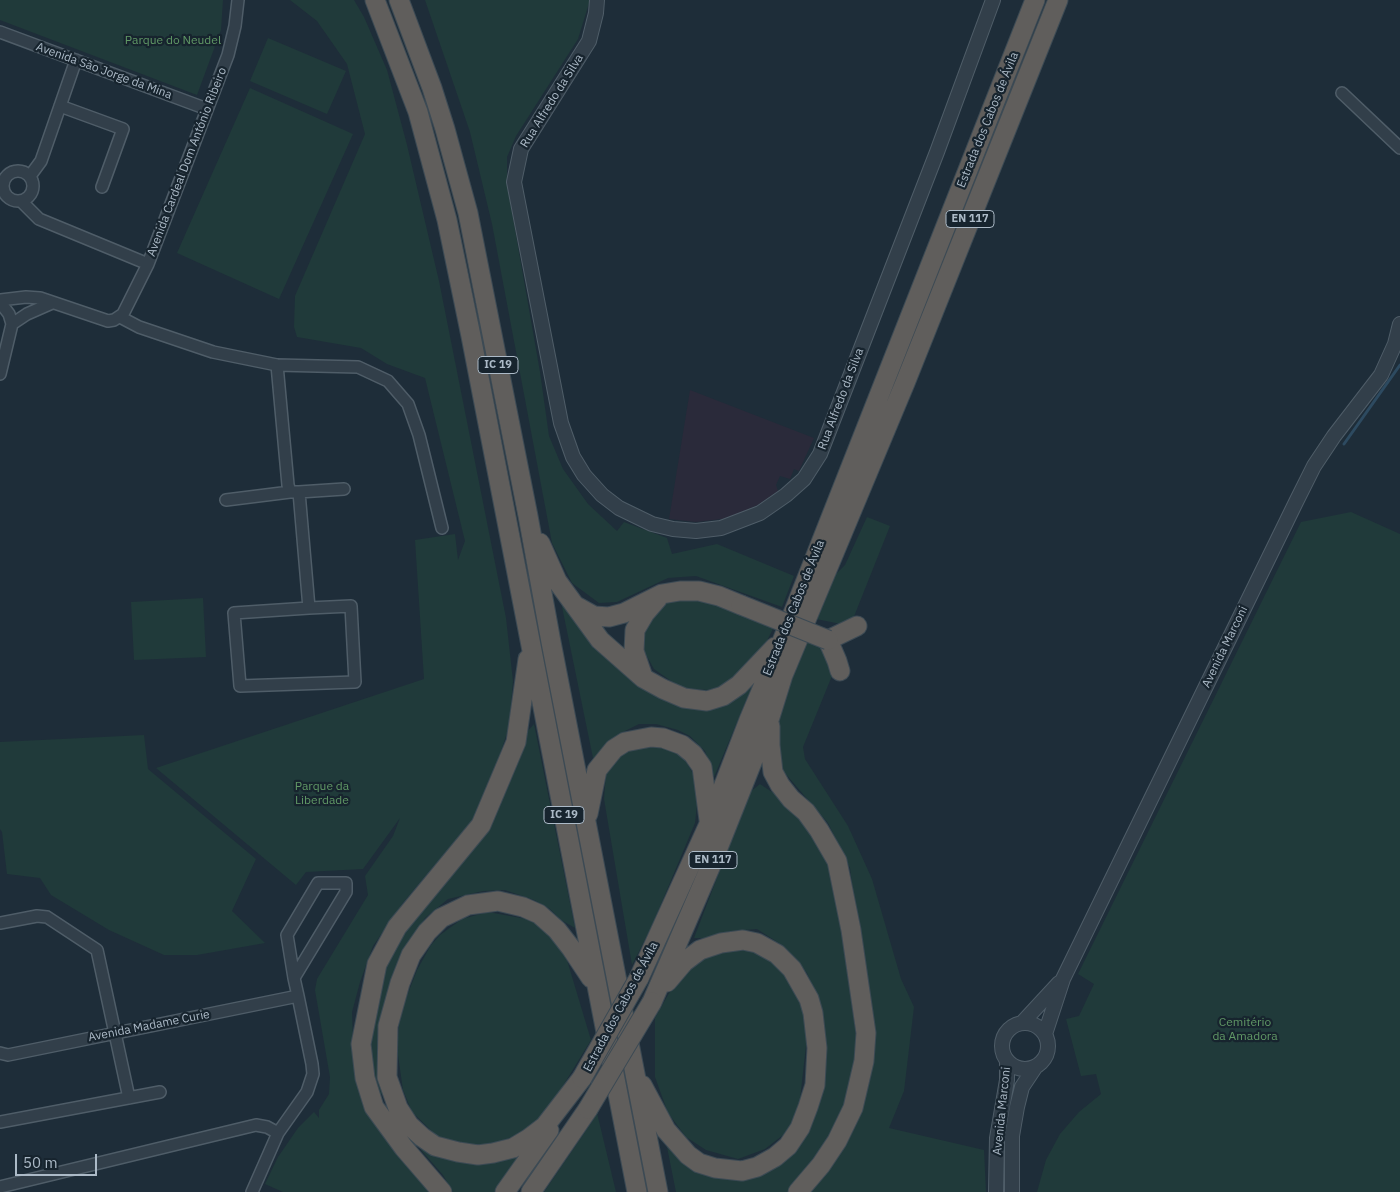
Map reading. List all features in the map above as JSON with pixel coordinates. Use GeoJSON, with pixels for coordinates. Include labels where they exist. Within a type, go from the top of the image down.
{"type":"FeatureCollection","features":[{"type":"Feature","properties":{"kind":"highway"},"geometry":{"type":"LineString","coordinates":[[370,0],[384,21]]}},
{"type":"Feature","properties":{"kind":"highway","name":"IC 19"},"geometry":{"type":"LineString","coordinates":[[375,0],[418,112],[448,220],[637,1192]]}},
{"type":"Feature","properties":{"kind":"highway","name":"IC 19"},"geometry":{"type":"LineString","coordinates":[[399,0],[408,19],[445,130],[468,213],[658,1192]]}},
{"type":"Feature","properties":{"kind":"highway"},"geometry":{"type":"LineString","coordinates":[[404,0],[408,19]]}},
{"type":"Feature","properties":{"kind":"highway","name":"Estrada dos Cabos de Ávila"},"geometry":{"type":"LineString","coordinates":[[505,1192],[537,1148],[582,1078],[639,978],[710,824],[749,720],[1035,0]]}},
{"type":"Feature","properties":{"kind":"highway","name":"Estrada dos Cabos de Ávila"},"geometry":{"type":"LineString","coordinates":[[531,1192],[588,1109],[652,1002],[712,863],[770,717],[783,675],[905,383],[1058,0]]}},
{"type":"Feature","properties":{"kind":"highway"},"geometry":{"type":"LineString","coordinates":[[528,516],[557,580],[600,640],[643,678],[663,689],[684,698],[707,701],[723,696],[739,685],[782,639]]}},
{"type":"Feature","properties":{"kind":"highway"},"geometry":{"type":"LineString","coordinates":[[573,604],[594,616],[609,617],[624,613],[662,594],[680,591],[699,591],[719,596],[828,640],[840,671]]}},
{"type":"Feature","properties":{"kind":"highway"},"geometry":{"type":"LineString","coordinates":[[643,678],[634,651],[635,630],[645,613],[662,594]]}},
{"type":"Feature","properties":{"kind":"highway"},"geometry":{"type":"LineString","coordinates":[[828,640],[857,626]]}},
{"type":"Feature","properties":{"kind":"highway"},"geometry":{"type":"LineString","coordinates":[[442,1192],[404,1148],[374,1107],[365,1078],[361,1044],[377,964],[397,927],[481,825],[516,742],[530,645]]}},
{"type":"Feature","properties":{"kind":"highway"},"geometry":{"type":"LineString","coordinates":[[770,717],[770,745],[773,772],[791,799],[806,812],[815,824],[837,861],[852,930],[866,1034],[864,1061],[853,1108],[832,1149],[798,1192]]}},
{"type":"Feature","properties":{"kind":"highway"},"geometry":{"type":"LineString","coordinates":[[586,822],[597,770],[614,749],[625,742],[651,737],[663,738],[682,745],[698,761],[702,768],[710,824]]}},
{"type":"Feature","properties":{"kind":"highway"},"geometry":{"type":"LineString","coordinates":[[582,1078],[545,1126],[512,1148],[478,1155],[435,1146],[409,1125],[398,1108],[391,1092],[387,1076],[388,1026],[400,983],[411,955],[427,932],[441,918],[468,905],[480,902],[498,901],[524,907],[539,914],[557,930],[596,986]]}},
{"type":"Feature","properties":{"kind":"highway"},"geometry":{"type":"LineString","coordinates":[[633,1069],[666,1130],[676,1143],[699,1163],[715,1168],[742,1171],[775,1157],[788,1146],[800,1128],[810,1100],[814,1085],[817,1048],[813,1013],[809,999],[800,981],[792,968],[777,954],[757,943],[743,940],[721,943],[700,950],[674,972],[652,1002]]}},
{"type":"Feature","properties":{"kind":"street","name":"Avenida Cardeal Dom António Ribeiro"},"geometry":{"type":"LineString","coordinates":[[120,317],[127,308],[148,264],[228,55],[235,26],[238,0]]}},
{"type":"Feature","properties":{"kind":"street","name":"Rua Alfredo da Silva"},"geometry":{"type":"LineString","coordinates":[[597,0],[596,13],[589,41],[520,150],[514,182],[561,423],[573,457],[584,476],[602,495],[619,508],[652,524],[673,529],[696,531],[721,528],[760,513],[786,496],[804,479],[820,454],[993,0]]}},
{"type":"Feature","properties":{"kind":"street","name":"Avenida São Jorge da Mina"},"geometry":{"type":"LineString","coordinates":[[0,32],[207,109]]}},
{"type":"Feature","properties":{"kind":"street"},"geometry":{"type":"LineString","coordinates":[[30,176],[41,162],[76,60]]}},
{"type":"Feature","properties":{"kind":"street"},"geometry":{"type":"LineString","coordinates":[[1342,93],[1400,148]]}},
{"type":"Feature","properties":{"kind":"street"},"geometry":{"type":"LineString","coordinates":[[60,106],[124,129],[102,187]]}},
{"type":"Feature","properties":{"kind":"street"},"geometry":{"type":"LineString","coordinates":[[15,171],[26,173],[30,176],[32,191],[26,199],[21,201],[12,200],[6,194],[2,180],[6,176],[15,171]]}},
{"type":"Feature","properties":{"kind":"street"},"geometry":{"type":"LineString","coordinates":[[21,201],[40,219],[148,264]]}},
{"type":"Feature","properties":{"kind":"street"},"geometry":{"type":"LineString","coordinates":[[0,374],[12,324],[9,314],[0,301],[26,297],[40,298],[103,320],[114,320],[120,317],[139,327],[213,352],[277,365],[358,367],[388,381],[408,404],[419,435],[442,528]]}},
{"type":"Feature","properties":{"kind":"street"},"geometry":{"type":"LineString","coordinates":[[12,324],[27,314],[52,303]]}},
{"type":"Feature","properties":{"kind":"street","name":"Avenida Marconi"},"geometry":{"type":"LineString","coordinates":[[1045,1034],[1063,979],[1314,466],[1381,374],[1395,344],[1400,324]]}},
{"type":"Feature","properties":{"kind":"street"},"geometry":{"type":"LineString","coordinates":[[277,365],[286,467],[294,492],[309,608]]}},
{"type":"Feature","properties":{"kind":"street"},"geometry":{"type":"LineString","coordinates":[[226,500],[294,492],[344,489]]}},
{"type":"Feature","properties":{"kind":"street"},"geometry":{"type":"LineString","coordinates":[[351,606],[355,682],[240,686],[234,614],[309,608],[351,606]]}},
{"type":"Feature","properties":{"kind":"street"},"geometry":{"type":"LineString","coordinates":[[252,1192],[278,1133],[312,1083],[312,1064],[294,978],[286,935],[318,883],[346,883],[346,892],[294,978]]}},
{"type":"Feature","properties":{"kind":"street"},"geometry":{"type":"LineString","coordinates":[[0,923],[37,916],[47,917],[97,950],[129,1098]]}},
{"type":"Feature","properties":{"kind":"street","name":"Avenida Marconi"},"geometry":{"type":"LineString","coordinates":[[1022,1023],[1063,979]]}},
{"type":"Feature","properties":{"kind":"street","name":"Avenida Madame Curie"},"geometry":{"type":"LineString","coordinates":[[0,1053],[8,1055],[298,996]]}},
{"type":"Feature","properties":{"kind":"street"},"geometry":{"type":"LineString","coordinates":[[1022,1023],[1035,1025],[1045,1034],[1048,1049],[1045,1056],[1036,1066],[1023,1069],[1016,1067],[1007,1060],[1002,1050],[1004,1036],[1013,1026],[1022,1023]]}},
{"type":"Feature","properties":{"kind":"street","name":"Avenida Marconi"},"geometry":{"type":"LineString","coordinates":[[996,1192],[997,1138],[1007,1080],[1007,1060]]}},
{"type":"Feature","properties":{"kind":"street","name":"Avenida Marconi"},"geometry":{"type":"LineString","coordinates":[[1012,1192],[1012,1136],[1017,1106],[1022,1087],[1036,1066]]}},
{"type":"Feature","properties":{"kind":"street"},"geometry":{"type":"LineString","coordinates":[[0,1122],[160,1092]]}},
{"type":"Feature","properties":{"kind":"street"},"geometry":{"type":"LineString","coordinates":[[0,1186],[256,1125],[267,1127],[278,1133]]}},
{"type":"Feature","properties":{"kind":"shaded area"},"geometry":{"type":"Polygon","coordinates":[[[690,390],[814,438],[799,471],[794,469],[790,479],[780,476],[776,485],[778,491],[758,505],[737,514],[722,519],[696,522],[669,519],[690,390]]]}},
{"type":"Feature","properties":{"kind":"green space","name":"Parque do Neudel"},"geometry":{"type":"Polygon","coordinates":[[[0,0],[223,0],[221,30],[197,95],[0,20],[0,0]]]}},
{"type":"Feature","properties":{"kind":"green space","name":"Parque da Liberdade"},"geometry":{"type":"Polygon","coordinates":[[[290,0],[354,0],[364,17],[387,70],[439,281],[506,618],[513,681],[509,727],[488,790],[475,817],[402,904],[373,946],[352,1012],[353,1039],[362,1085],[431,1192],[283,1192],[265,1184],[278,1157],[298,1128],[314,1112],[319,1118],[319,1110],[329,1094],[330,1077],[315,990],[317,979],[368,895],[365,876],[393,836],[400,818],[363,869],[306,872],[296,885],[156,768],[424,679],[415,540],[455,534],[458,560],[465,541],[425,378],[387,364],[361,348],[297,337],[294,327],[295,296],[365,134],[347,64],[317,21],[290,0]]]}},
{"type":"Feature","properties":{"kind":"green space"},"geometry":{"type":"Polygon","coordinates":[[[425,0],[590,0],[578,39],[516,136],[507,157],[507,184],[540,372],[549,436],[563,469],[588,504],[617,531],[624,522],[667,538],[672,554],[717,544],[794,576],[782,607],[696,576],[668,578],[617,602],[599,603],[572,583],[552,543],[492,224],[470,132],[425,0]]]}},
{"type":"Feature","properties":{"kind":"green space"},"geometry":{"type":"Polygon","coordinates":[[[268,38],[346,71],[327,114],[250,81],[268,38]]]}},
{"type":"Feature","properties":{"kind":"green space"},"geometry":{"type":"Polygon","coordinates":[[[250,88],[353,134],[279,299],[177,253],[250,88]]]}},
{"type":"Feature","properties":{"kind":"green space","name":"Cemitério da Amadora"},"geometry":{"type":"Polygon","coordinates":[[[1351,512],[1400,534],[1400,1192],[1037,1192],[1046,1160],[1060,1134],[1079,1112],[1101,1094],[1096,1074],[1081,1076],[1066,1019],[1079,1016],[1094,984],[1078,974],[1301,522],[1351,512]]]}},
{"type":"Feature","properties":{"kind":"green space"},"geometry":{"type":"Polygon","coordinates":[[[867,517],[890,526],[853,619],[841,624],[816,619],[830,580],[845,565],[867,517]]]}},
{"type":"Feature","properties":{"kind":"green space"},"geometry":{"type":"Polygon","coordinates":[[[560,597],[594,642],[700,706],[756,677],[714,777],[705,751],[690,736],[678,730],[656,724],[639,724],[619,734],[593,758],[560,597]]]}},
{"type":"Feature","properties":{"kind":"green space"},"geometry":{"type":"Polygon","coordinates":[[[203,598],[206,657],[134,660],[131,602],[203,598]]]}},
{"type":"Feature","properties":{"kind":"green space"},"geometry":{"type":"Polygon","coordinates":[[[706,600],[774,627],[756,662],[728,684],[708,690],[681,688],[654,669],[644,651],[643,632],[665,601],[706,600]]]}},
{"type":"Feature","properties":{"kind":"green space"},"geometry":{"type":"Polygon","coordinates":[[[804,639],[821,647],[836,666],[803,747],[805,759],[848,826],[872,879],[901,979],[914,1007],[904,1091],[889,1128],[984,1150],[986,1192],[809,1192],[842,1145],[864,1103],[870,1080],[872,1061],[871,1032],[850,868],[828,823],[784,772],[778,753],[777,722],[804,639]]]}},
{"type":"Feature","properties":{"kind":"green space"},"geometry":{"type":"Polygon","coordinates":[[[534,724],[575,928],[561,920],[550,909],[534,900],[505,890],[483,891],[448,899],[425,918],[406,951],[385,1087],[378,1102],[367,1058],[374,1007],[388,955],[448,878],[525,734],[534,724]]]}},
{"type":"Feature","properties":{"kind":"green space"},"geometry":{"type":"Polygon","coordinates":[[[144,735],[148,769],[256,859],[232,911],[265,943],[197,955],[164,955],[109,930],[51,895],[40,878],[7,874],[2,832],[0,829],[0,742],[144,735]]]}},
{"type":"Feature","properties":{"kind":"green space"},"geometry":{"type":"Polygon","coordinates":[[[666,744],[684,758],[696,779],[698,796],[695,823],[651,928],[632,965],[604,799],[606,773],[615,760],[628,748],[666,744]]]}},
{"type":"Feature","properties":{"kind":"green space"},"geometry":{"type":"Polygon","coordinates":[[[760,784],[784,800],[809,825],[832,862],[856,1036],[854,1063],[847,1099],[837,1124],[817,1157],[788,1192],[676,1192],[666,1142],[729,1178],[810,1124],[819,1001],[807,973],[782,945],[757,929],[731,931],[705,938],[694,938],[750,792],[760,784]]]}},
{"type":"Feature","properties":{"kind":"green space"},"geometry":{"type":"Polygon","coordinates":[[[488,912],[532,920],[556,940],[567,960],[591,1040],[553,1105],[537,1121],[518,1135],[486,1146],[462,1143],[437,1136],[412,1112],[403,1090],[397,1048],[400,1014],[417,970],[431,945],[440,935],[462,919],[488,912]]]}},
{"type":"Feature","properties":{"kind":"green space"},"geometry":{"type":"Polygon","coordinates":[[[748,946],[772,959],[790,977],[803,1004],[807,1037],[796,1118],[783,1135],[765,1149],[738,1159],[706,1150],[686,1137],[668,1113],[655,1077],[655,1018],[677,979],[706,956],[748,946]]]}},
{"type":"Feature","properties":{"kind":"green space"},"geometry":{"type":"Polygon","coordinates":[[[597,1113],[616,1192],[544,1192],[591,1123],[597,1113]]]}},
{"type":"Feature","properties":{"kind":"green space"},"geometry":{"type":"Polygon","coordinates":[[[425,1146],[445,1156],[468,1164],[486,1163],[522,1154],[494,1192],[453,1192],[443,1175],[421,1150],[425,1146]]]}},
{"type":"Feature","properties":{"kind":"waterway"},"geometry":{"type":"LineString","coordinates":[[1344,444],[1400,365]]}}]}
